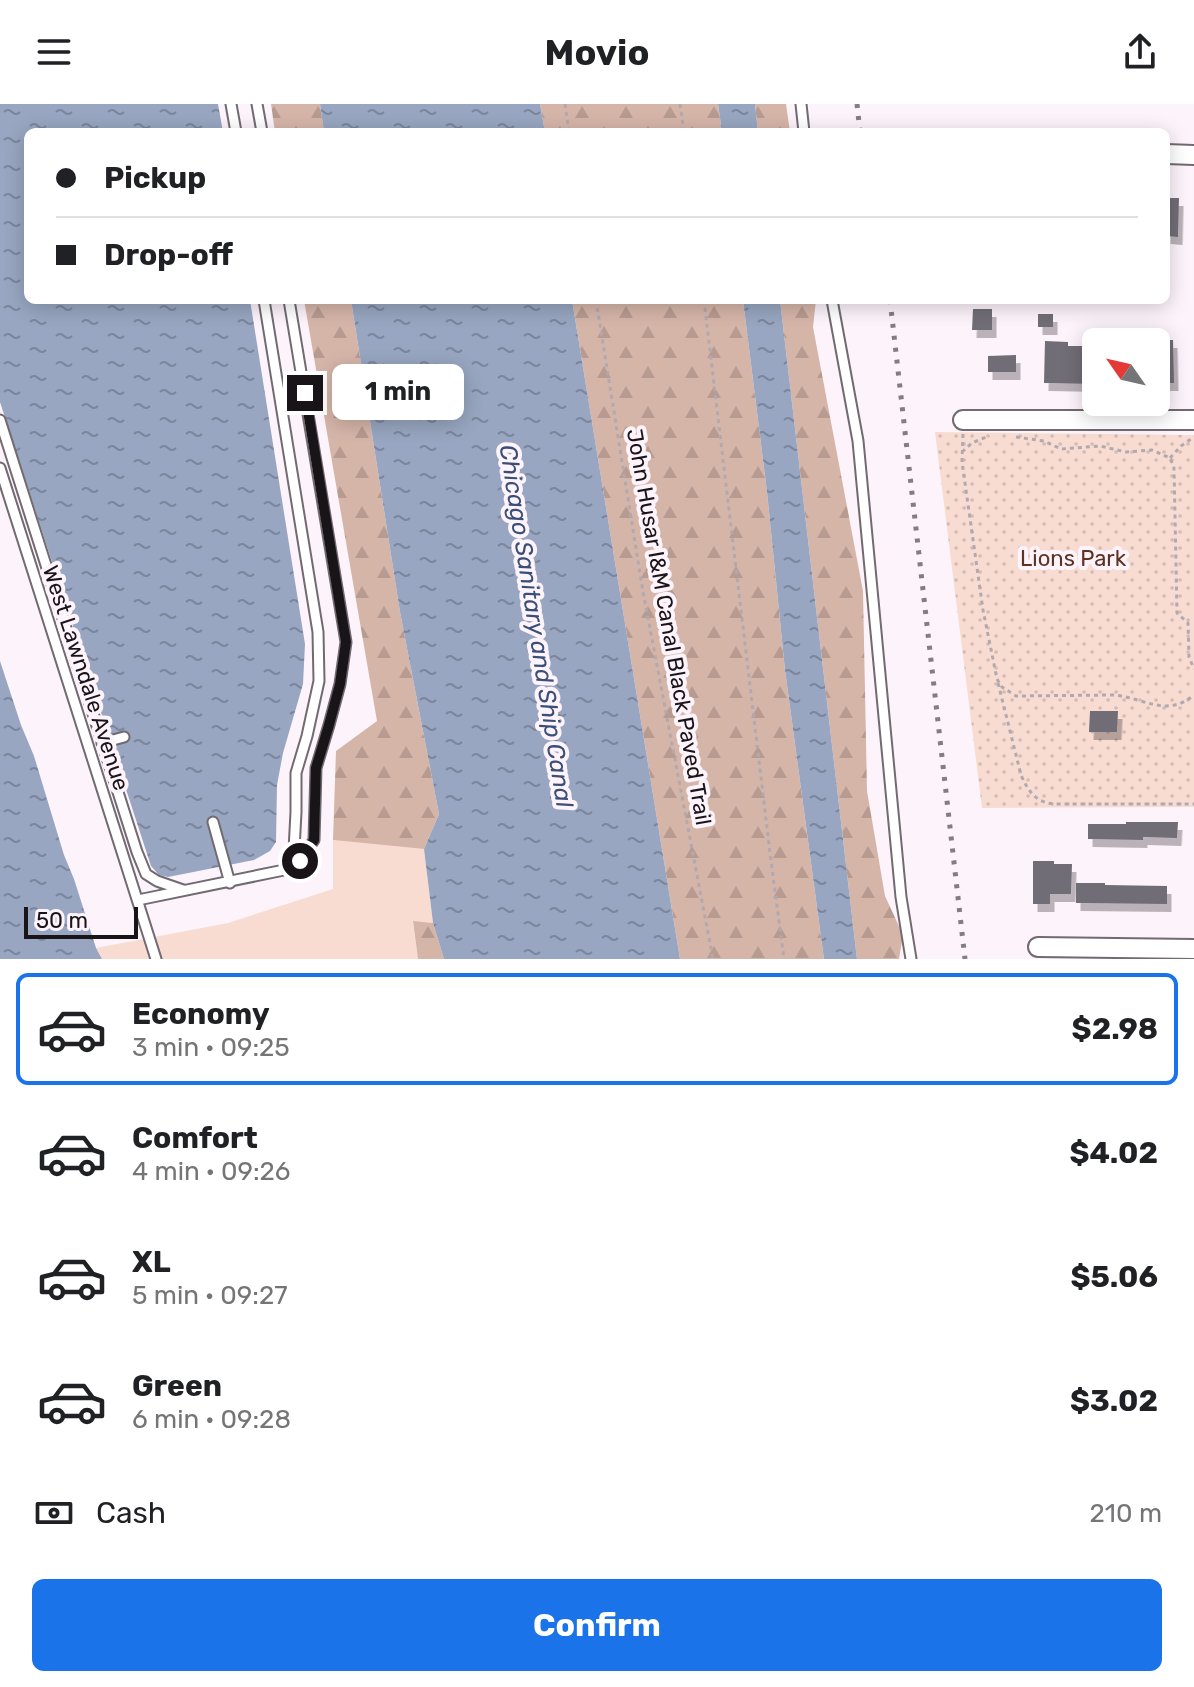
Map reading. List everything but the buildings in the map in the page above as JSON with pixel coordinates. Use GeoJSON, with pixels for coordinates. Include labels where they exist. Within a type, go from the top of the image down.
{"type":"FeatureCollection","features":[{"type":"Feature","properties":{"kind":"street"},"geometry":{"type":"LineString","coordinates":[[1170,154],[1194,155]]}},
{"type":"Feature","properties":{"kind":"street"},"geometry":{"type":"LineString","coordinates":[[963,420],[1194,420]]}},
{"type":"Feature","properties":{"kind":"street"},"geometry":{"type":"LineString","coordinates":[[1038,947],[1194,949]]}},
{"type":"Feature","properties":{"kind":"lane"},"geometry":{"type":"LineString","coordinates":[[231,104],[235,128]]}},
{"type":"Feature","properties":{"kind":"lane"},"geometry":{"type":"LineString","coordinates":[[257,104],[261,128]]}},
{"type":"Feature","properties":{"kind":"lane"},"geometry":{"type":"LineString","coordinates":[[801,104],[804,128]]}},
{"type":"Feature","properties":{"kind":"lane"},"geometry":{"type":"LineString","coordinates":[[265,304],[318,632],[319,681],[296,773],[294,850],[289,869]]}},
{"type":"Feature","properties":{"kind":"lane"},"geometry":{"type":"LineString","coordinates":[[138,900],[289,869],[300,861],[314,840],[316,768],[340,684],[346,642],[290,304]]}},
{"type":"Feature","properties":{"kind":"lane"},"geometry":{"type":"LineString","coordinates":[[833,304],[858,441],[901,897],[911,959]]}},
{"type":"Feature","properties":{"kind":"lane"},"geometry":{"type":"LineString","coordinates":[[0,420],[137,852],[146,874],[186,891]]}},
{"type":"Feature","properties":{"kind":"lane","name":"West Lawndale Avenue"},"geometry":{"type":"LineString","coordinates":[[0,468],[156,959]]}},
{"type":"Feature","properties":{"kind":"lane"},"geometry":{"type":"LineString","coordinates":[[102,743],[124,737]]}},
{"type":"Feature","properties":{"kind":"lane"},"geometry":{"type":"LineString","coordinates":[[213,822],[230,883]]}},
{"type":"Feature","properties":{"kind":"path"},"geometry":{"type":"LineString","coordinates":[[565,104],[568,128]]}},
{"type":"Feature","properties":{"kind":"path"},"geometry":{"type":"LineString","coordinates":[[680,104],[683,128]]}},
{"type":"Feature","properties":{"kind":"path","name":"John Husar I&M Canal Black Paved Trail"},"geometry":{"type":"LineString","coordinates":[[597,304],[643,592],[713,959]]}},
{"type":"Feature","properties":{"kind":"path"},"geometry":{"type":"LineString","coordinates":[[704,304],[784,959]]}},
{"type":"Feature","properties":{"kind":"path"},"geometry":{"type":"LineString","coordinates":[[963,420],[962,462],[983,610],[997,679],[1026,786],[1038,801],[1046,804],[1194,804]]}},
{"type":"Feature","properties":{"kind":"path"},"geometry":{"type":"LineString","coordinates":[[962,452],[972,443],[994,434]]}},
{"type":"Feature","properties":{"kind":"path"},"geometry":{"type":"LineString","coordinates":[[1010,435],[1044,441],[1061,449],[1100,446],[1126,452],[1152,450],[1170,458],[1174,468],[1177,613],[1188,623],[1189,657],[1194,669]]}},
{"type":"Feature","properties":{"kind":"path"},"geometry":{"type":"LineString","coordinates":[[1170,458],[1194,437]]}},
{"type":"Feature","properties":{"kind":"path"},"geometry":{"type":"LineString","coordinates":[[997,679],[1002,687],[1016,696],[1114,695],[1147,704],[1174,706],[1194,695]]}},
{"type":"Feature","properties":{"kind":"green space"},"geometry":{"type":"Polygon","coordinates":[[[271,104],[320,104],[323,128],[274,128],[271,104]]]}},
{"type":"Feature","properties":{"kind":"green space"},"geometry":{"type":"Polygon","coordinates":[[[540,104],[718,104],[721,128],[544,128],[540,104]]]}},
{"type":"Feature","properties":{"kind":"green space"},"geometry":{"type":"Polygon","coordinates":[[[755,104],[786,104],[789,128],[758,128],[755,104]]]}},
{"type":"Feature","properties":{"kind":"green space"},"geometry":{"type":"Polygon","coordinates":[[[305,304],[352,304],[400,612],[439,814],[424,849],[333,840],[336,751],[377,721],[305,304]]]}},
{"type":"Feature","properties":{"kind":"green space"},"geometry":{"type":"Polygon","coordinates":[[[573,304],[744,304],[785,670],[824,959],[680,959],[573,304]]]}},
{"type":"Feature","properties":{"kind":"green space"},"geometry":{"type":"Polygon","coordinates":[[[780,304],[816,304],[813,327],[863,591],[867,791],[885,896],[903,935],[899,959],[857,959],[780,304]]]}},
{"type":"Feature","properties":{"kind":"green space","name":"Lions Park"},"geometry":{"type":"Polygon","coordinates":[[[935,432],[1194,435],[1194,807],[982,808],[935,432]]]}},
{"type":"Feature","properties":{"kind":"green space"},"geometry":{"type":"Polygon","coordinates":[[[333,840],[424,849],[433,923],[413,922],[418,959],[102,959],[96,948],[228,923],[333,889],[333,840]]]}},
{"type":"Feature","properties":{"kind":"green space"},"geometry":{"type":"Polygon","coordinates":[[[413,921],[433,923],[444,959],[418,959],[413,921]]]}},
{"type":"Feature","properties":{"kind":"water"},"geometry":{"type":"Polygon","coordinates":[[[0,104],[218,104],[222,128],[24,128],[24,304],[251,304],[305,644],[303,684],[283,753],[277,785],[276,842],[270,851],[254,860],[168,877],[159,875],[151,866],[0,402],[0,104]]]}},
{"type":"Feature","properties":{"kind":"water"},"geometry":{"type":"Polygon","coordinates":[[[320,104],[540,104],[544,128],[323,128],[320,104]]]}},
{"type":"Feature","properties":{"kind":"water"},"geometry":{"type":"Polygon","coordinates":[[[718,104],[755,104],[758,128],[721,128],[718,104]]]}},
{"type":"Feature","properties":{"kind":"water","name":"Chicago Sanitary and Ship Canal"},"geometry":{"type":"Polygon","coordinates":[[[352,304],[573,304],[680,959],[444,959],[433,923],[424,849],[439,814],[400,612],[352,304]]]}},
{"type":"Feature","properties":{"kind":"water"},"geometry":{"type":"Polygon","coordinates":[[[744,304],[780,304],[857,959],[824,959],[785,670],[744,304]]]}},
{"type":"Feature","properties":{"kind":"water"},"geometry":{"type":"Polygon","coordinates":[[[0,661],[34,756],[64,855],[102,959],[0,959],[0,661]]]}},
{"type":"Feature","properties":{"kind":"railway"},"geometry":{"type":"LineString","coordinates":[[857,104],[860,128]]}},
{"type":"Feature","properties":{"kind":"railway"},"geometry":{"type":"LineString","coordinates":[[890,304],[965,959]]}},
{"type":"Feature","properties":{"kind":"route"},"geometry":{"type":"LineString","coordinates":[[300,861],[314,840],[316,768],[340,684],[346,642],[305,393]]}}]}
